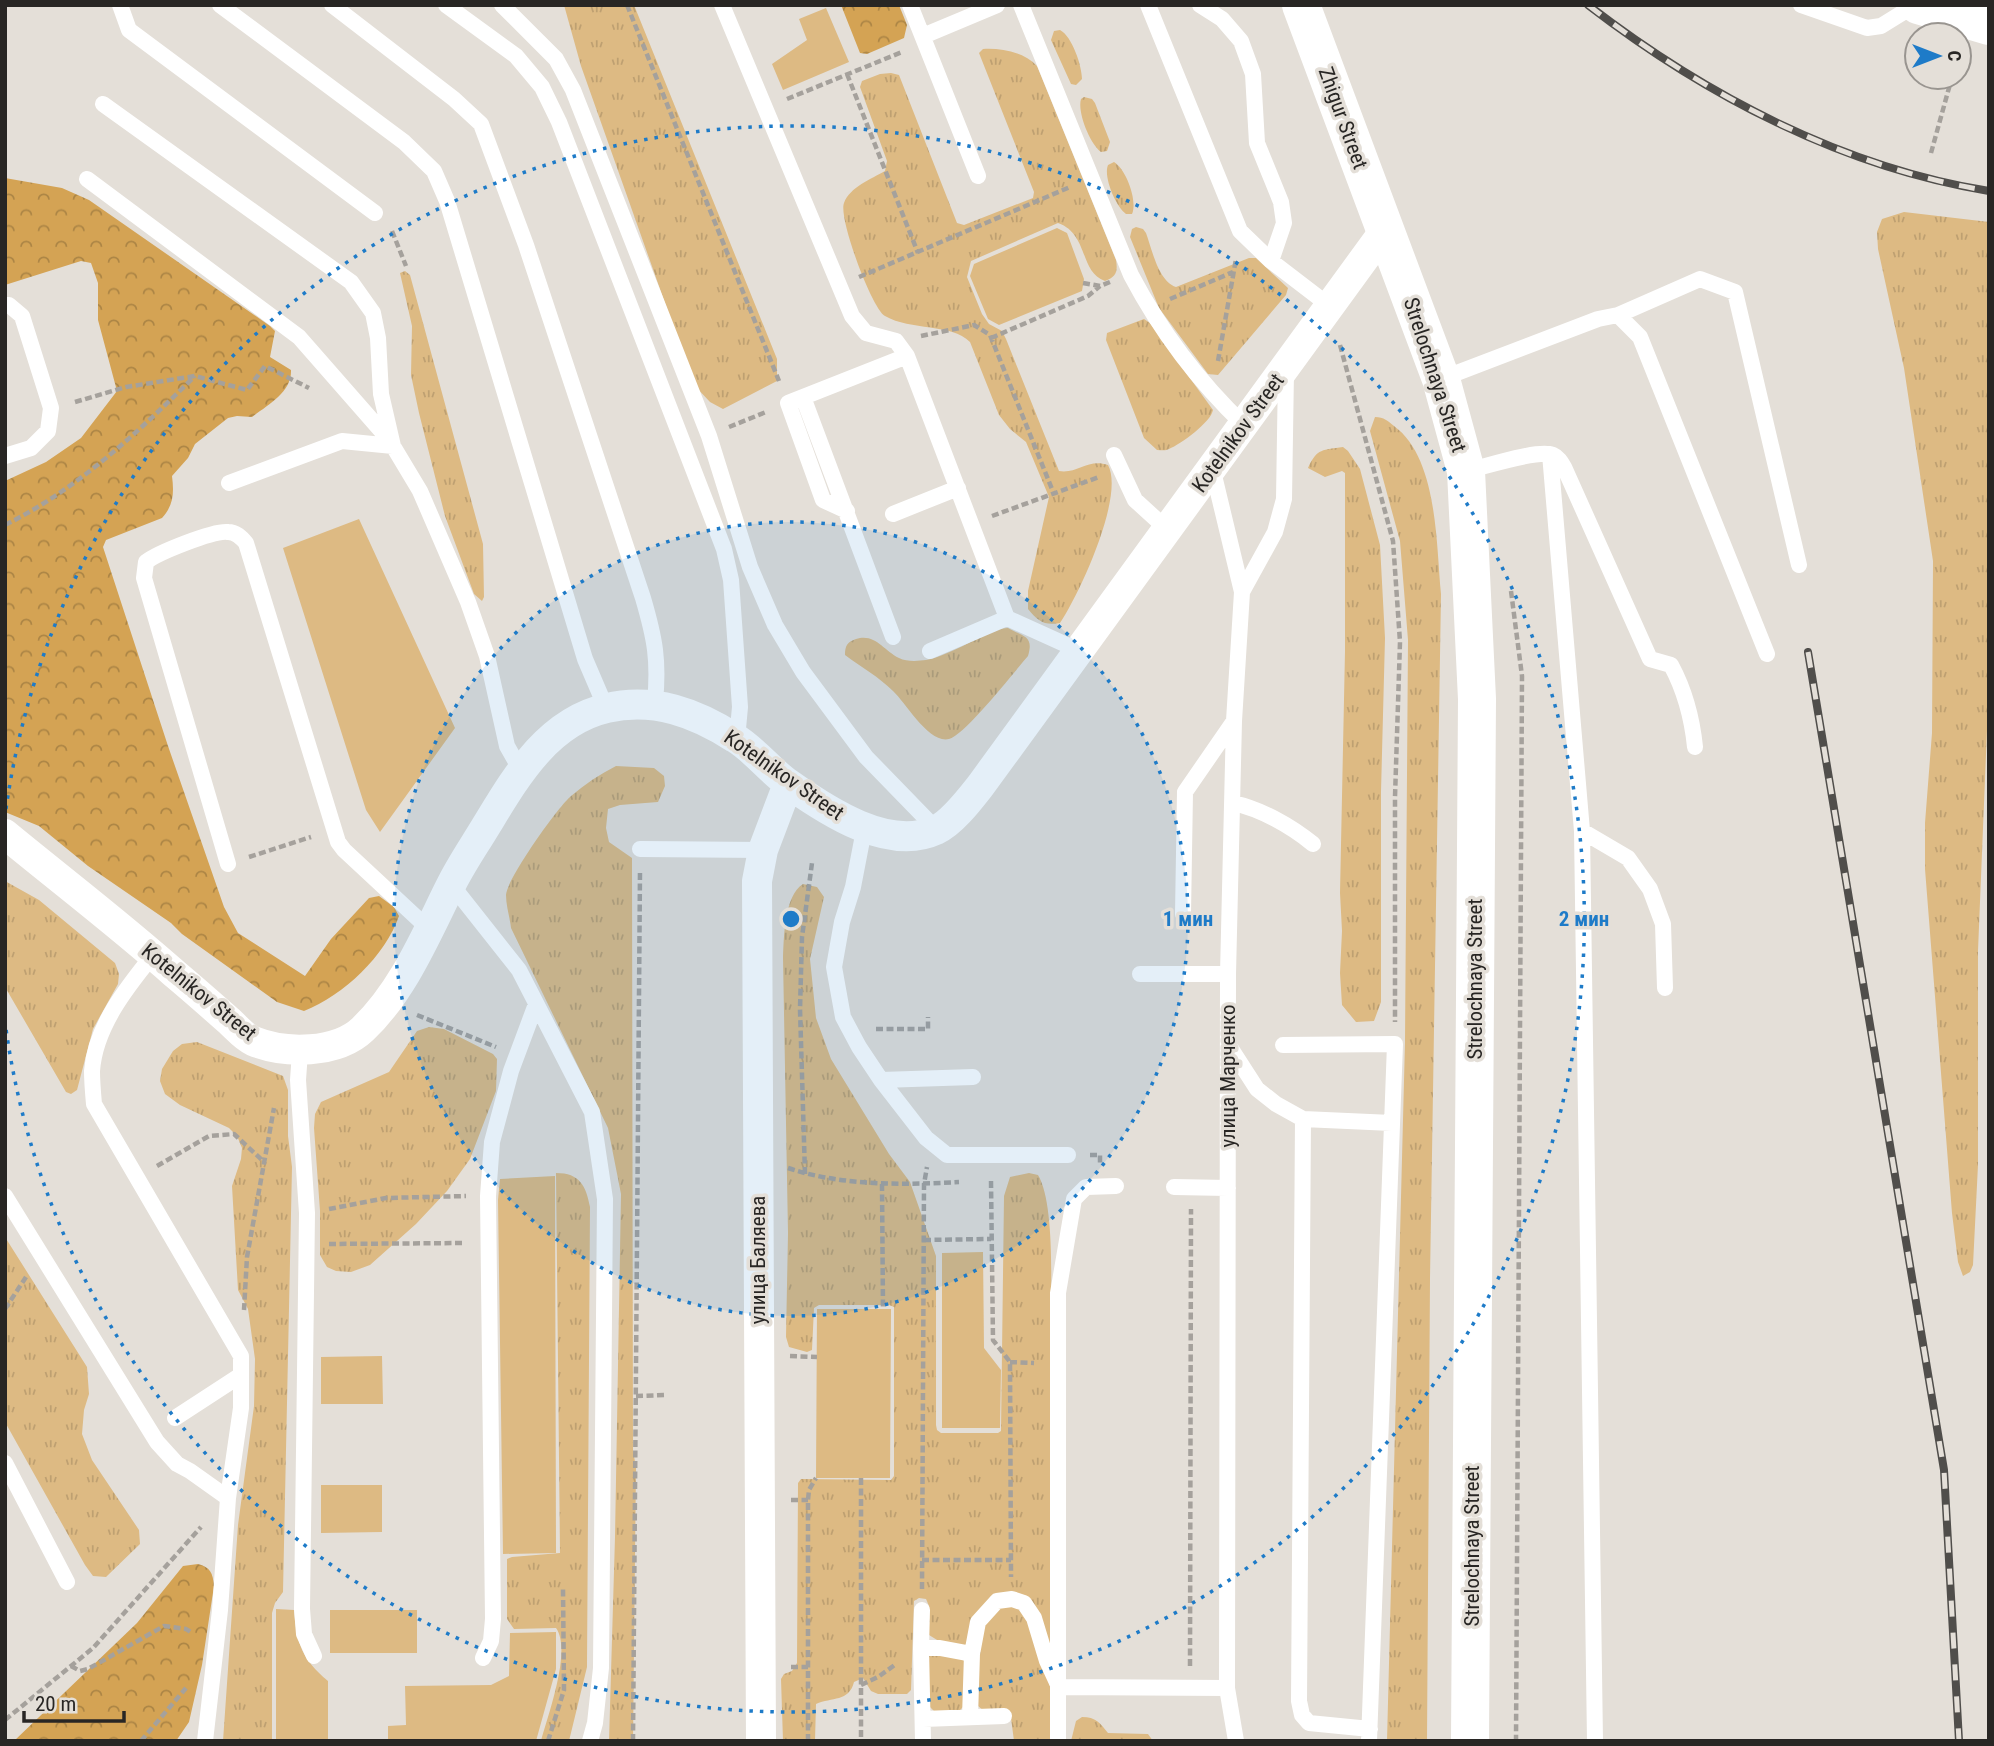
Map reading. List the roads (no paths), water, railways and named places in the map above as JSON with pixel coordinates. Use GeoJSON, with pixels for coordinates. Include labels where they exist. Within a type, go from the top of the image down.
{"type":"FeatureCollection","features":[{"type":"Feature","properties":{"kind":"main road","name":"Zhigur Street"},"geometry":{"type":"LineString","coordinates":[[1301,5],[1385,230]]}},
{"type":"Feature","properties":{"kind":"main road"},"geometry":{"type":"LineString","coordinates":[[1916,5],[1989,26]]}},
{"type":"Feature","properties":{"kind":"main road","name":"Strelochnaya Street"},"geometry":{"type":"LineString","coordinates":[[1385,230],[1441,379],[1466,471],[1477,699],[1470,1741]]}},
{"type":"Feature","properties":{"kind":"street","name":"Kotelnikov Street"},"geometry":{"type":"LineString","coordinates":[[5,834],[153,955],[251,1040],[300,1052],[328,1047],[361,1031],[389,998],[430,930],[451,884],[520,769],[544,743],[575,721],[606,708],[655,704],[678,710],[737,739],[788,784],[864,830],[906,838],[937,830],[964,807],[981,785],[1385,230]]}},
{"type":"Feature","properties":{"kind":"street","name":"улица Баляева"},"geometry":{"type":"LineString","coordinates":[[761,1741],[757,881],[763,850],[788,784]]}},
{"type":"Feature","properties":{"kind":"lane"},"geometry":{"type":"LineString","coordinates":[[120,5],[129,30],[376,213]]}},
{"type":"Feature","properties":{"kind":"lane"},"geometry":{"type":"LineString","coordinates":[[220,5],[404,142],[434,171],[447,201],[585,659],[606,708]]}},
{"type":"Feature","properties":{"kind":"lane"},"geometry":{"type":"LineString","coordinates":[[332,5],[454,99],[481,124],[526,245],[643,598],[655,640],[655,704]]}},
{"type":"Feature","properties":{"kind":"lane"},"geometry":{"type":"LineString","coordinates":[[446,5],[516,56],[542,87],[559,122],[724,549],[731,580],[740,708],[737,739]]}},
{"type":"Feature","properties":{"kind":"lane"},"geometry":{"type":"LineString","coordinates":[[502,5],[556,60],[573,90],[709,436],[750,567],[775,625],[803,672],[866,757],[937,830]]}},
{"type":"Feature","properties":{"kind":"lane"},"geometry":{"type":"LineString","coordinates":[[722,5],[852,316],[866,333],[896,341],[907,356],[1007,618],[1080,651]]}},
{"type":"Feature","properties":{"kind":"lane"},"geometry":{"type":"LineString","coordinates":[[910,5],[978,176]]}},
{"type":"Feature","properties":{"kind":"lane"},"geometry":{"type":"LineString","coordinates":[[923,36],[997,5]]}},
{"type":"Feature","properties":{"kind":"lane"},"geometry":{"type":"LineString","coordinates":[[1020,5],[1131,275],[1148,308],[1212,394],[1244,425]]}},
{"type":"Feature","properties":{"kind":"lane"},"geometry":{"type":"LineString","coordinates":[[1148,5],[1240,230],[1271,261],[1331,307]]}},
{"type":"Feature","properties":{"kind":"lane"},"geometry":{"type":"LineString","coordinates":[[1200,5],[1222,19],[1241,41],[1252,74],[1257,143],[1281,202],[1284,223],[1271,261]]}},
{"type":"Feature","properties":{"kind":"lane"},"geometry":{"type":"LineString","coordinates":[[1801,5],[1867,28],[1881,26],[1916,5]]}},
{"type":"Feature","properties":{"kind":"lane"},"geometry":{"type":"LineString","coordinates":[[103,104],[351,282],[373,313],[378,338],[381,394],[393,445]]}},
{"type":"Feature","properties":{"kind":"lane"},"geometry":{"type":"LineString","coordinates":[[87,179],[299,337],[393,445],[420,491],[468,602],[487,656],[507,746],[520,769]]}},
{"type":"Feature","properties":{"kind":"lane"},"geometry":{"type":"LineString","coordinates":[[1441,379],[1598,319],[1618,315],[1700,279],[1735,292],[1799,565]]}},
{"type":"Feature","properties":{"kind":"lane"},"geometry":{"type":"LineString","coordinates":[[5,306],[9,305],[22,316],[51,408],[48,431],[31,448],[5,456]]}},
{"type":"Feature","properties":{"kind":"lane"},"geometry":{"type":"LineString","coordinates":[[1618,315],[1640,337],[1766,654]]}},
{"type":"Feature","properties":{"kind":"lane"},"geometry":{"type":"LineString","coordinates":[[893,637],[846,511],[795,400],[907,356]]}},
{"type":"Feature","properties":{"kind":"lane"},"geometry":{"type":"LineString","coordinates":[[1242,592],[1275,531],[1284,499],[1286,369]]}},
{"type":"Feature","properties":{"kind":"lane"},"geometry":{"type":"LineString","coordinates":[[229,483],[342,441],[393,445]]}},
{"type":"Feature","properties":{"kind":"lane"},"geometry":{"type":"LineString","coordinates":[[1466,471],[1525,456],[1550,454],[1557,457],[1564,467],[1650,659],[1671,665],[1683,687],[1692,721],[1695,747]]}},
{"type":"Feature","properties":{"kind":"lane"},"geometry":{"type":"LineString","coordinates":[[1550,454],[1582,831],[1595,1741]]}},
{"type":"Feature","properties":{"kind":"lane"},"geometry":{"type":"LineString","coordinates":[[1116,462],[1135,500],[1168,530]]}},
{"type":"Feature","properties":{"kind":"lane","name":"улица Марченко"},"geometry":{"type":"LineString","coordinates":[[1212,467],[1242,592],[1234,721],[1228,974],[1227,1688],[1236,1741]]}},
{"type":"Feature","properties":{"kind":"lane"},"geometry":{"type":"LineString","coordinates":[[893,514],[958,488]]}},
{"type":"Feature","properties":{"kind":"lane"},"geometry":{"type":"LineString","coordinates":[[228,864],[144,578],[146,562],[157,553],[226,531],[239,535],[246,543],[333,830],[344,850],[430,930]]}},
{"type":"Feature","properties":{"kind":"lane"},"geometry":{"type":"LineString","coordinates":[[930,651],[1007,618]]}},
{"type":"Feature","properties":{"kind":"lane"},"geometry":{"type":"LineString","coordinates":[[1183,914],[1185,792],[1234,721]]}},
{"type":"Feature","properties":{"kind":"lane"},"geometry":{"type":"LineString","coordinates":[[1233,803],[1244,805],[1296,830],[1312,844]]}},
{"type":"Feature","properties":{"kind":"lane"},"geometry":{"type":"LineString","coordinates":[[864,830],[834,967],[843,1017],[859,1047],[926,1138],[947,1155],[1068,1155]]}},
{"type":"Feature","properties":{"kind":"lane"},"geometry":{"type":"LineString","coordinates":[[1582,831],[1628,858],[1650,889],[1664,924],[1665,988]]}},
{"type":"Feature","properties":{"kind":"lane"},"geometry":{"type":"LineString","coordinates":[[640,849],[763,850]]}},
{"type":"Feature","properties":{"kind":"lane"},"geometry":{"type":"LineString","coordinates":[[451,884],[519,970],[592,1112],[605,1199],[601,1668],[595,1723],[590,1741]]}},
{"type":"Feature","properties":{"kind":"lane"},"geometry":{"type":"LineString","coordinates":[[153,955],[102,1030],[92,1070],[94,1104],[241,1356],[240,1408],[228,1498],[216,1651],[205,1741]]}},
{"type":"Feature","properties":{"kind":"lane"},"geometry":{"type":"LineString","coordinates":[[1140,974],[1228,974]]}},
{"type":"Feature","properties":{"kind":"lane"},"geometry":{"type":"LineString","coordinates":[[483,1658],[491,1641],[493,1619],[488,1196],[492,1142],[511,1071],[536,1004]]}},
{"type":"Feature","properties":{"kind":"lane"},"geometry":{"type":"LineString","coordinates":[[1228,1044],[1257,1089],[1276,1104],[1303,1119],[1392,1123]]}},
{"type":"Feature","properties":{"kind":"lane"},"geometry":{"type":"LineString","coordinates":[[1283,1045],[1395,1044],[1370,1735],[1309,1723],[1302,1715],[1299,1701],[1303,1119]]}},
{"type":"Feature","properties":{"kind":"lane"},"geometry":{"type":"LineString","coordinates":[[300,1052],[298,1080],[307,1213],[302,1609],[304,1634],[314,1656]]}},
{"type":"Feature","properties":{"kind":"lane"},"geometry":{"type":"LineString","coordinates":[[881,1080],[973,1077]]}},
{"type":"Feature","properties":{"kind":"lane"},"geometry":{"type":"LineString","coordinates":[[1058,1741],[1058,1293],[1074,1199],[1086,1187],[1116,1186]]}},
{"type":"Feature","properties":{"kind":"lane"},"geometry":{"type":"LineString","coordinates":[[1174,1187],[1228,1188]]}},
{"type":"Feature","properties":{"kind":"lane"},"geometry":{"type":"LineString","coordinates":[[5,1196],[157,1442],[177,1464],[228,1498]]}},
{"type":"Feature","properties":{"kind":"lane"},"geometry":{"type":"LineString","coordinates":[[176,1418],[241,1375]]}},
{"type":"Feature","properties":{"kind":"lane"},"geometry":{"type":"LineString","coordinates":[[5,1463],[67,1582]]}},
{"type":"Feature","properties":{"kind":"lane"},"geometry":{"type":"LineString","coordinates":[[970,1717],[972,1654],[978,1622],[997,1601],[1012,1599],[1024,1603],[1034,1618],[1047,1661],[1059,1687]]}},
{"type":"Feature","properties":{"kind":"lane"},"geometry":{"type":"LineString","coordinates":[[922,1611],[923,1741]]}},
{"type":"Feature","properties":{"kind":"lane"},"geometry":{"type":"LineString","coordinates":[[921,1648],[940,1648],[972,1654]]}},
{"type":"Feature","properties":{"kind":"lane"},"geometry":{"type":"LineString","coordinates":[[1059,1687],[1227,1688]]}},
{"type":"Feature","properties":{"kind":"lane"},"geometry":{"type":"LineString","coordinates":[[923,1719],[1004,1716]]}},
{"type":"Feature","properties":{"kind":"railway"},"geometry":{"type":"LineString","coordinates":[[1588,5],[1679,69],[1777,123],[1881,164],[1934,180],[1989,191]]}},
{"type":"Feature","properties":{"kind":"railway"},"geometry":{"type":"LineString","coordinates":[[1808,652],[1944,1470],[1959,1741]]}}]}
